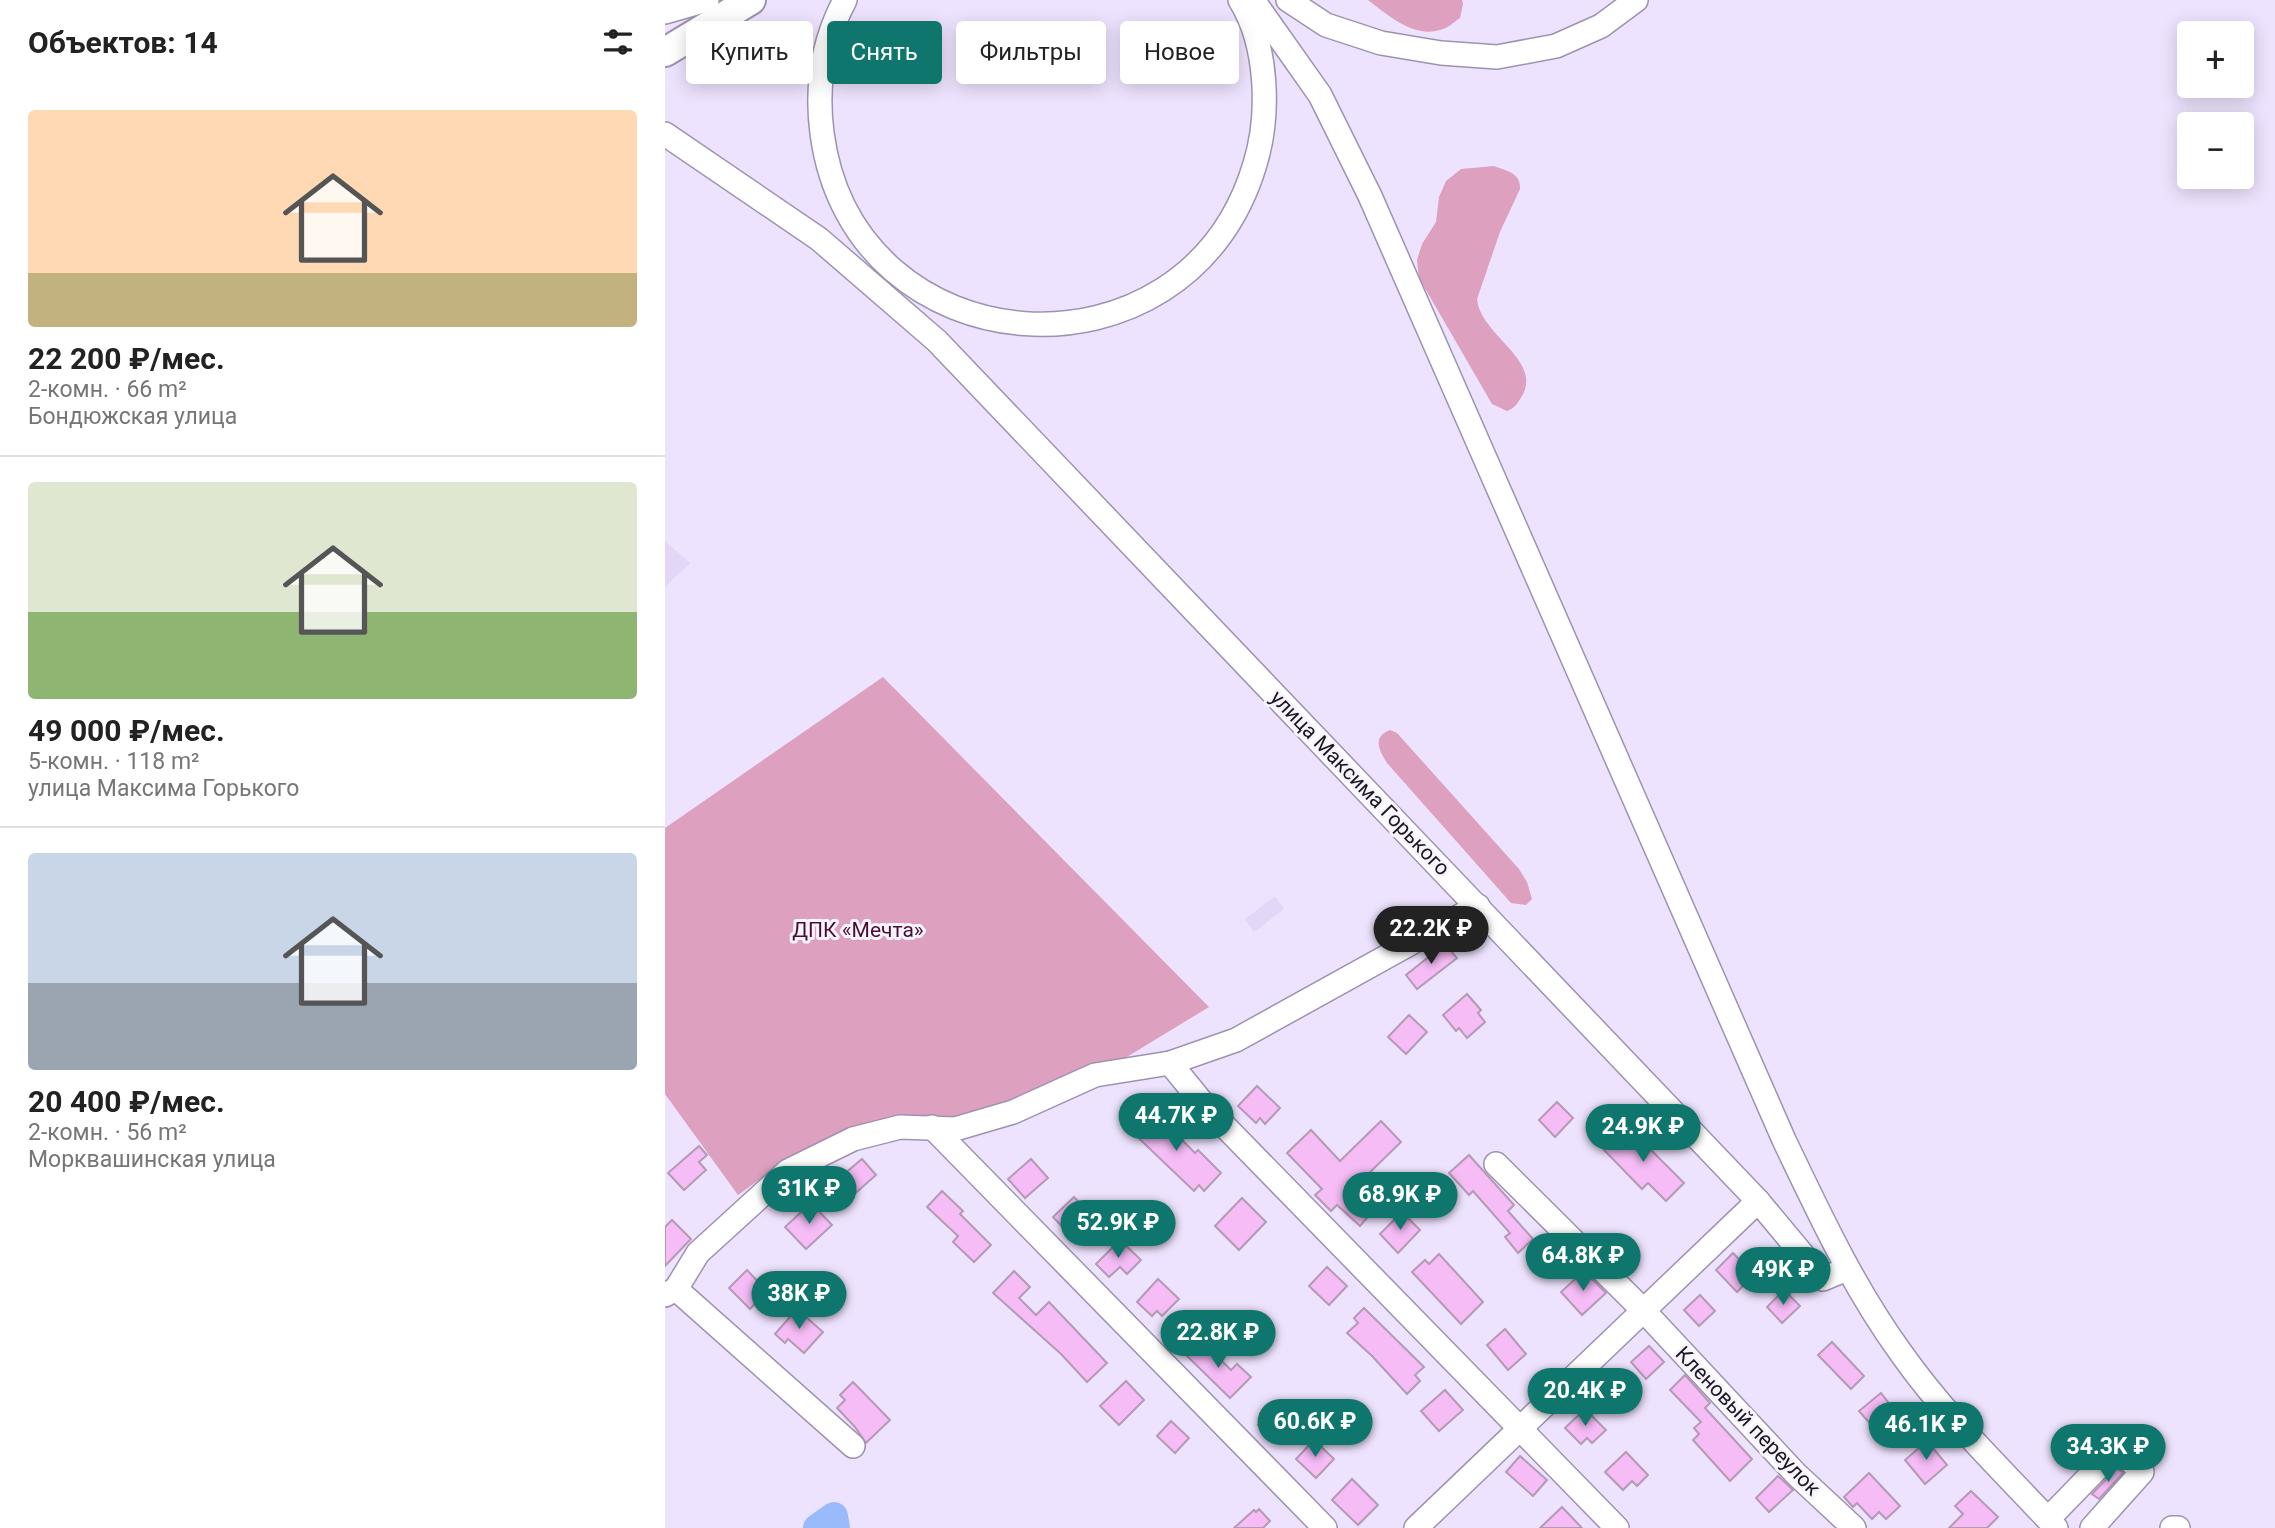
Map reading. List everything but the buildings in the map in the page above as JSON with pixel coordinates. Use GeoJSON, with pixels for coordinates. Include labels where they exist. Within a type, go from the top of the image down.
{"type":"FeatureCollection","features":[{"type":"Feature","properties":{"kind":"main road"},"geometry":{"type":"LineString","coordinates":[[665,52],[751,0]]}},
{"type":"Feature","properties":{"kind":"street"},"geometry":{"type":"LineString","coordinates":[[665,12],[707,0]]}},
{"type":"Feature","properties":{"kind":"street"},"geometry":{"type":"LineString","coordinates":[[845,0],[835,17],[822,62],[818,109],[825,155],[840,199],[865,239],[897,273],[936,299],[979,317],[1025,326],[1072,324],[1117,313],[1159,293],[1196,264],[1226,228],[1248,187],[1262,142],[1265,96],[1259,49],[1240,0]]}},
{"type":"Feature","properties":{"kind":"street"},"geometry":{"type":"LineString","coordinates":[[1253,0],[1282,37],[1320,94],[1370,196],[1784,1140],[1847,1269],[1899,1352],[1935,1399],[2052,1524],[2117,1448],[2142,1472],[2092,1528]]}},
{"type":"Feature","properties":{"kind":"street"},"geometry":{"type":"LineString","coordinates":[[1287,0],[1326,25],[1381,44],[1441,53],[1497,57],[1556,47],[1601,26],[1636,0]]}},
{"type":"Feature","properties":{"kind":"street","name":"улица Максима Горького"},"geometry":{"type":"LineString","coordinates":[[665,134],[818,239],[937,341],[1758,1201],[1823,1279],[1847,1269]]}},
{"type":"Feature","properties":{"kind":"street"},"geometry":{"type":"LineString","coordinates":[[853,1446],[671,1292],[698,1253],[788,1171],[853,1139],[900,1127],[955,1129],[1013,1112],[1095,1075],[1170,1063],[1236,1040],[1478,906]]}},
{"type":"Feature","properties":{"kind":"street"},"geometry":{"type":"LineString","coordinates":[[1170,1063],[1205,1106],[1617,1528]]}},
{"type":"Feature","properties":{"kind":"street"},"geometry":{"type":"LineString","coordinates":[[932,1127],[1325,1528]]}},
{"type":"Feature","properties":{"kind":"street","name":"Кленовый переулок"},"geometry":{"type":"LineString","coordinates":[[1496,1164],[1644,1311],[1787,1464],[1854,1528]]}},
{"type":"Feature","properties":{"kind":"street"},"geometry":{"type":"LineString","coordinates":[[1416,1528],[1758,1201]]}},
{"type":"Feature","properties":{"kind":"street"},"geometry":{"type":"LineString","coordinates":[[2172,1528],[2178,1528]]}},
{"type":"Feature","properties":{"kind":"shaded area"},"geometry":{"type":"Polygon","coordinates":[[[665,541],[690,563],[665,587],[665,541]]]}},
{"type":"Feature","properties":{"kind":"shaded area"},"geometry":{"type":"Polygon","coordinates":[[[1275,896],[1284,909],[1254,932],[1245,919],[1275,896]]]}},
{"type":"Feature","properties":{"kind":"green space"},"geometry":{"type":"Polygon","coordinates":[[[1368,0],[1462,0],[1463,4],[1460,18],[1445,28],[1430,32],[1401,24],[1368,0]]]}},
{"type":"Feature","properties":{"kind":"green space"},"geometry":{"type":"Polygon","coordinates":[[[1494,166],[1516,176],[1520,184],[1477,299],[1488,324],[1518,359],[1524,371],[1526,383],[1522,396],[1512,409],[1507,411],[1492,404],[1419,278],[1417,260],[1422,244],[1436,222],[1439,197],[1446,181],[1461,169],[1494,166]]]}},
{"type":"Feature","properties":{"kind":"green space","name":"ДПК «Мечта»"},"geometry":{"type":"Polygon","coordinates":[[[883,677],[1209,1007],[1112,1066],[1023,1100],[956,1118],[915,1115],[841,1133],[781,1164],[738,1195],[665,1094],[665,828],[883,677]]]}},
{"type":"Feature","properties":{"kind":"green space"},"geometry":{"type":"Polygon","coordinates":[[[1390,730],[1397,733],[1519,869],[1527,882],[1532,899],[1526,905],[1511,903],[1387,763],[1379,740],[1390,730]]]}},
{"type":"Feature","properties":{"kind":"waterway"},"geometry":{"type":"LineString","coordinates":[[817,1528],[834,1516],[836,1528]]}}]}
